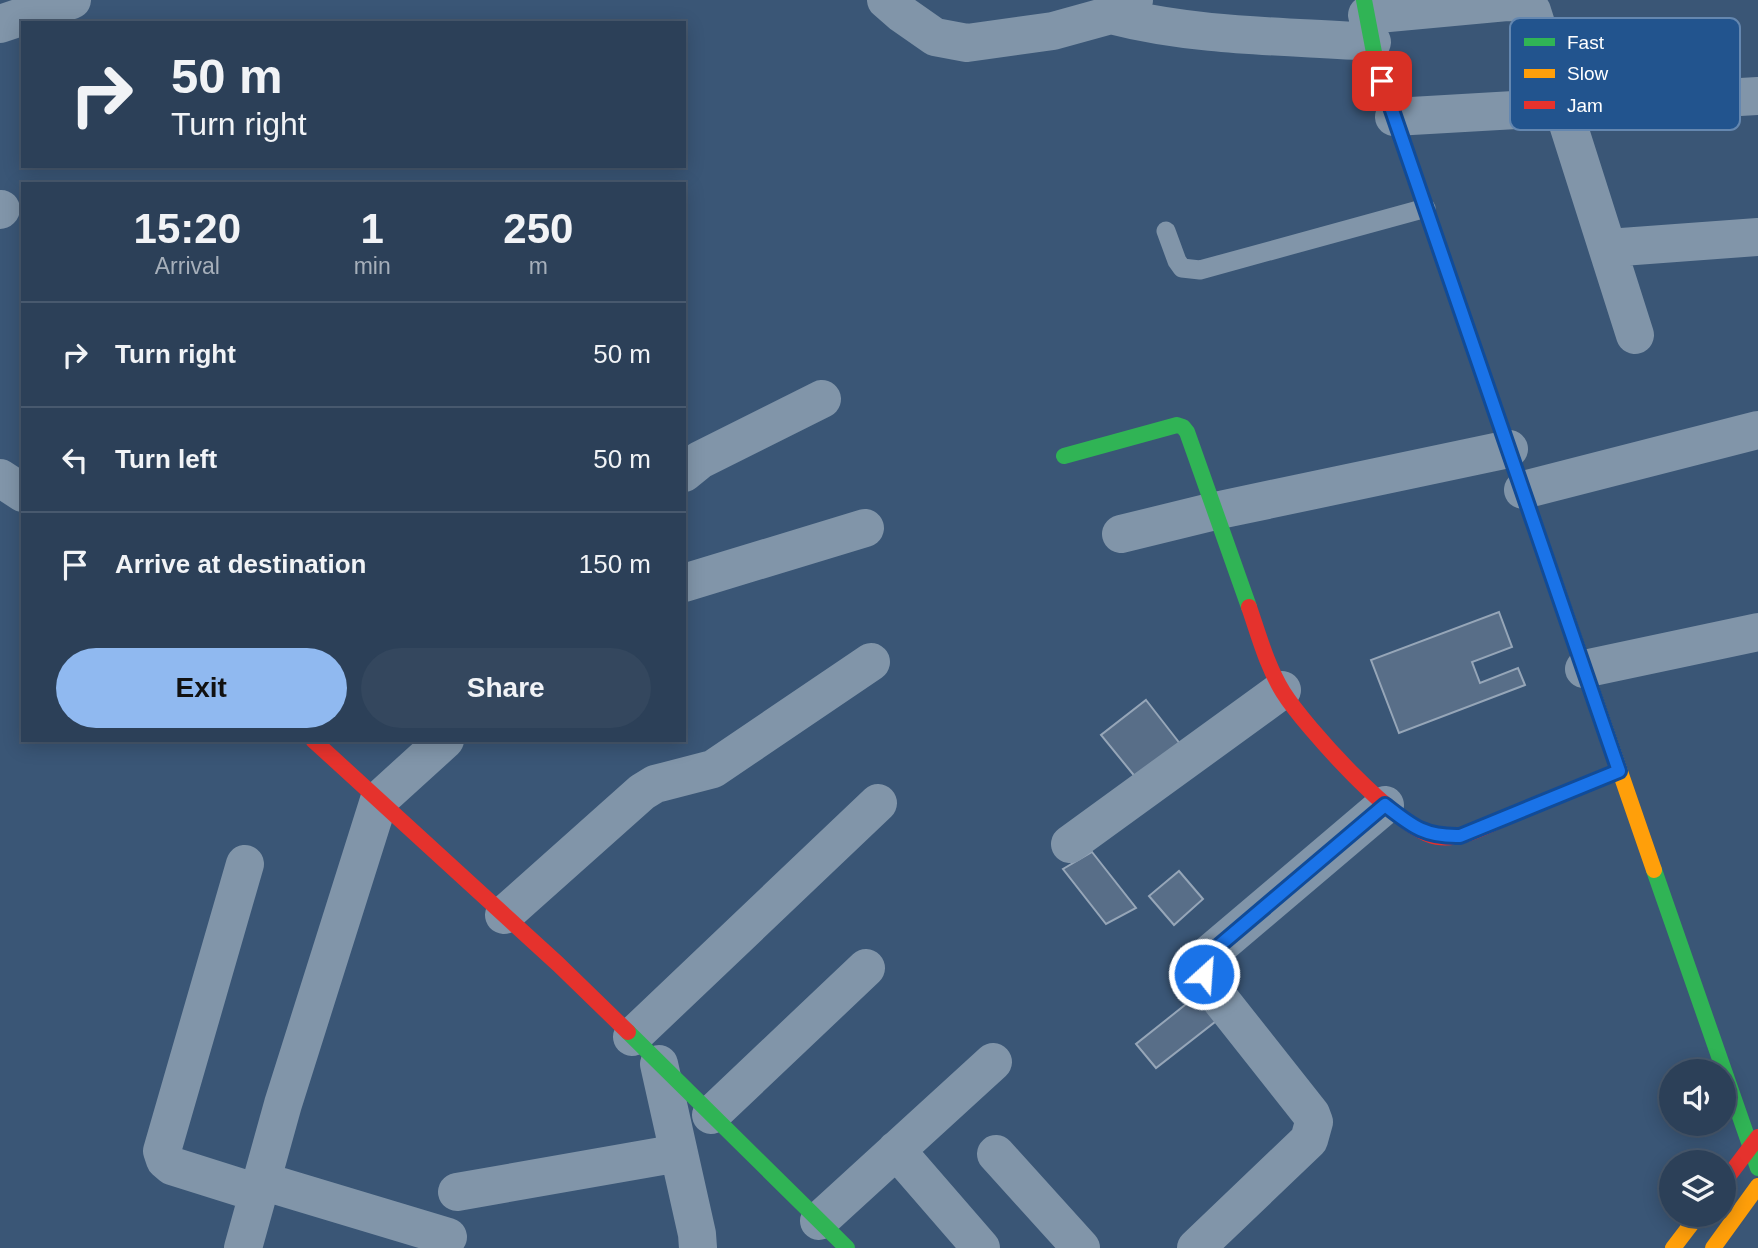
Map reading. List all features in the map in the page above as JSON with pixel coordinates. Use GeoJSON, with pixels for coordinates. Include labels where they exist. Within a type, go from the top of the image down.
{"type":"FeatureCollection","features":[{"type":"Feature","properties":{"kind":"street"},"geometry":{"type":"LineString","coordinates":[[0,24],[72,0]]}},
{"type":"Feature","properties":{"kind":"street"},"geometry":{"type":"LineString","coordinates":[[886,0],[935,37],[967,43],[1053,31],[1123,7],[1151,25],[1203,32],[1367,19],[1507,2],[1526,3],[1535,18]]}},
{"type":"Feature","properties":{"kind":"street"},"geometry":{"type":"LineString","coordinates":[[1367,19],[1376,63],[1394,117],[1619,771],[1754,1142],[1758,1168]]}},
{"type":"Feature","properties":{"kind":"street"},"geometry":{"type":"LineString","coordinates":[[1740,97],[1758,96]]}},
{"type":"Feature","properties":{"kind":"street"},"geometry":{"type":"LineString","coordinates":[[1394,117],[1510,110]]}},
{"type":"Feature","properties":{"kind":"street"},"geometry":{"type":"LineString","coordinates":[[1571,130],[1635,335]]}},
{"type":"Feature","properties":{"kind":"street"},"geometry":{"type":"LineString","coordinates":[[1608,248],[1758,237]]}},
{"type":"Feature","properties":{"kind":"street"},"geometry":{"type":"LineString","coordinates":[[686,471],[700,460],[822,399]]}},
{"type":"Feature","properties":{"kind":"street"},"geometry":{"type":"LineString","coordinates":[[1064,456],[1177,425],[1183,427],[1266,657],[1282,690],[1305,723],[1385,805],[1419,831],[1439,837],[1460,836],[1619,771]]}},
{"type":"Feature","properties":{"kind":"street"},"geometry":{"type":"LineString","coordinates":[[1522,490],[1758,430]]}},
{"type":"Feature","properties":{"kind":"street"},"geometry":{"type":"LineString","coordinates":[[1121,534],[1215,511],[1509,449]]}},
{"type":"Feature","properties":{"kind":"street"},"geometry":{"type":"LineString","coordinates":[[0,478],[21,492]]}},
{"type":"Feature","properties":{"kind":"street"},"geometry":{"type":"LineString","coordinates":[[686,582],[865,528]]}},
{"type":"Feature","properties":{"kind":"street"},"geometry":{"type":"LineString","coordinates":[[1584,670],[1758,632]]}},
{"type":"Feature","properties":{"kind":"street"},"geometry":{"type":"LineString","coordinates":[[504,915],[642,792],[655,784],[713,769],[871,662]]}},
{"type":"Feature","properties":{"kind":"street"},"geometry":{"type":"LineString","coordinates":[[1070,844],[1282,690]]}},
{"type":"Feature","properties":{"kind":"street"},"geometry":{"type":"LineString","coordinates":[[315,742],[504,915],[847,1248]]}},
{"type":"Feature","properties":{"kind":"street"},"geometry":{"type":"LineString","coordinates":[[243,1248],[283,1104],[379,800],[443,742]]}},
{"type":"Feature","properties":{"kind":"street"},"geometry":{"type":"LineString","coordinates":[[632,1037],[878,803]]}},
{"type":"Feature","properties":{"kind":"street"},"geometry":{"type":"LineString","coordinates":[[1196,1248],[1309,1140],[1314,1122],[1311,1114],[1209,985],[1203,966],[1207,956],[1385,805]]}},
{"type":"Feature","properties":{"kind":"street"},"geometry":{"type":"LineString","coordinates":[[245,864],[162,1152],[165,1160],[172,1166],[448,1237]]}},
{"type":"Feature","properties":{"kind":"street"},"geometry":{"type":"LineString","coordinates":[[711,1115],[866,968]]}},
{"type":"Feature","properties":{"kind":"street"},"geometry":{"type":"LineString","coordinates":[[819,1221],[993,1062]]}},
{"type":"Feature","properties":{"kind":"street"},"geometry":{"type":"LineString","coordinates":[[659,1064],[698,1248]]}},
{"type":"Feature","properties":{"kind":"street"},"geometry":{"type":"LineString","coordinates":[[1736,1166],[1754,1142]]}},
{"type":"Feature","properties":{"kind":"street"},"geometry":{"type":"LineString","coordinates":[[896,1150],[981,1248]]}},
{"type":"Feature","properties":{"kind":"street"},"geometry":{"type":"LineString","coordinates":[[457,1192],[679,1153]]}},
{"type":"Feature","properties":{"kind":"street"},"geometry":{"type":"LineString","coordinates":[[996,1154],[1081,1248]]}},
{"type":"Feature","properties":{"kind":"street"},"geometry":{"type":"LineString","coordinates":[[1713,1248],[1758,1186]]}},
{"type":"Feature","properties":{"kind":"street"},"geometry":{"type":"LineString","coordinates":[[1673,1248],[1689,1227]]}},
{"type":"Feature","properties":{"kind":"lane"},"geometry":{"type":"LineString","coordinates":[[1166,231],[1182,268],[1200,270],[1426,208]]}},
{"type":"Feature","properties":{"kind":"building"},"geometry":{"type":"Polygon","coordinates":[[[1499,612],[1512,647],[1472,662],[1480,683],[1518,668],[1525,685],[1399,733],[1371,660],[1499,612]]]}},
{"type":"Feature","properties":{"kind":"building"},"geometry":{"type":"Polygon","coordinates":[[[1146,700],[1181,745],[1137,779],[1101,735],[1146,700]]]}},
{"type":"Feature","properties":{"kind":"building"},"geometry":{"type":"Polygon","coordinates":[[[1092,852],[1136,908],[1106,924],[1063,869],[1092,852]]]}},
{"type":"Feature","properties":{"kind":"building"},"geometry":{"type":"Polygon","coordinates":[[[1179,871],[1203,899],[1174,925],[1149,896],[1179,871]]]}},
{"type":"Feature","properties":{"kind":"building"},"geometry":{"type":"Polygon","coordinates":[[[1200,993],[1220,1018],[1156,1068],[1136,1044],[1200,993]]]}},
{"type":"Feature","properties":{"kind":"traffic: fast"},"geometry":{"type":"LineString","coordinates":[[1364,0],[1376,63],[1530,511]]}},
{"type":"Feature","properties":{"kind":"traffic: fast"},"geometry":{"type":"LineString","coordinates":[[1064,456],[1177,425],[1183,427],[1249,607]]}},
{"type":"Feature","properties":{"kind":"traffic: fast"},"geometry":{"type":"LineString","coordinates":[[1654,870],[1758,1168]]}},
{"type":"Feature","properties":{"kind":"traffic: fast"},"geometry":{"type":"LineString","coordinates":[[628,1032],[847,1248]]}},
{"type":"Feature","properties":{"kind":"traffic: slow"},"geometry":{"type":"LineString","coordinates":[[1530,511],[1654,870]]}},
{"type":"Feature","properties":{"kind":"traffic: slow"},"geometry":{"type":"LineString","coordinates":[[1509,816],[1619,771]]}},
{"type":"Feature","properties":{"kind":"traffic: slow"},"geometry":{"type":"LineString","coordinates":[[1713,1248],[1758,1186]]}},
{"type":"Feature","properties":{"kind":"traffic: slow"},"geometry":{"type":"LineString","coordinates":[[1673,1248],[1689,1227]]}},
{"type":"Feature","properties":{"kind":"traffic: jam"},"geometry":{"type":"LineString","coordinates":[[1249,607],[1272,672],[1294,708],[1354,775],[1400,816],[1420,830],[1446,838],[1474,831],[1509,816]]}},
{"type":"Feature","properties":{"kind":"traffic: jam"},"geometry":{"type":"LineString","coordinates":[[315,742],[558,964],[628,1032]]}},
{"type":"Feature","properties":{"kind":"traffic: jam"},"geometry":{"type":"LineString","coordinates":[[1736,1166],[1758,1137]]}},
{"type":"Feature","properties":{"kind":"route"},"geometry":{"type":"LineString","coordinates":[[1204,974],[1203,966],[1207,956],[1385,805],[1419,831],[1439,837],[1460,836],[1619,771],[1382,81]]}}]}
